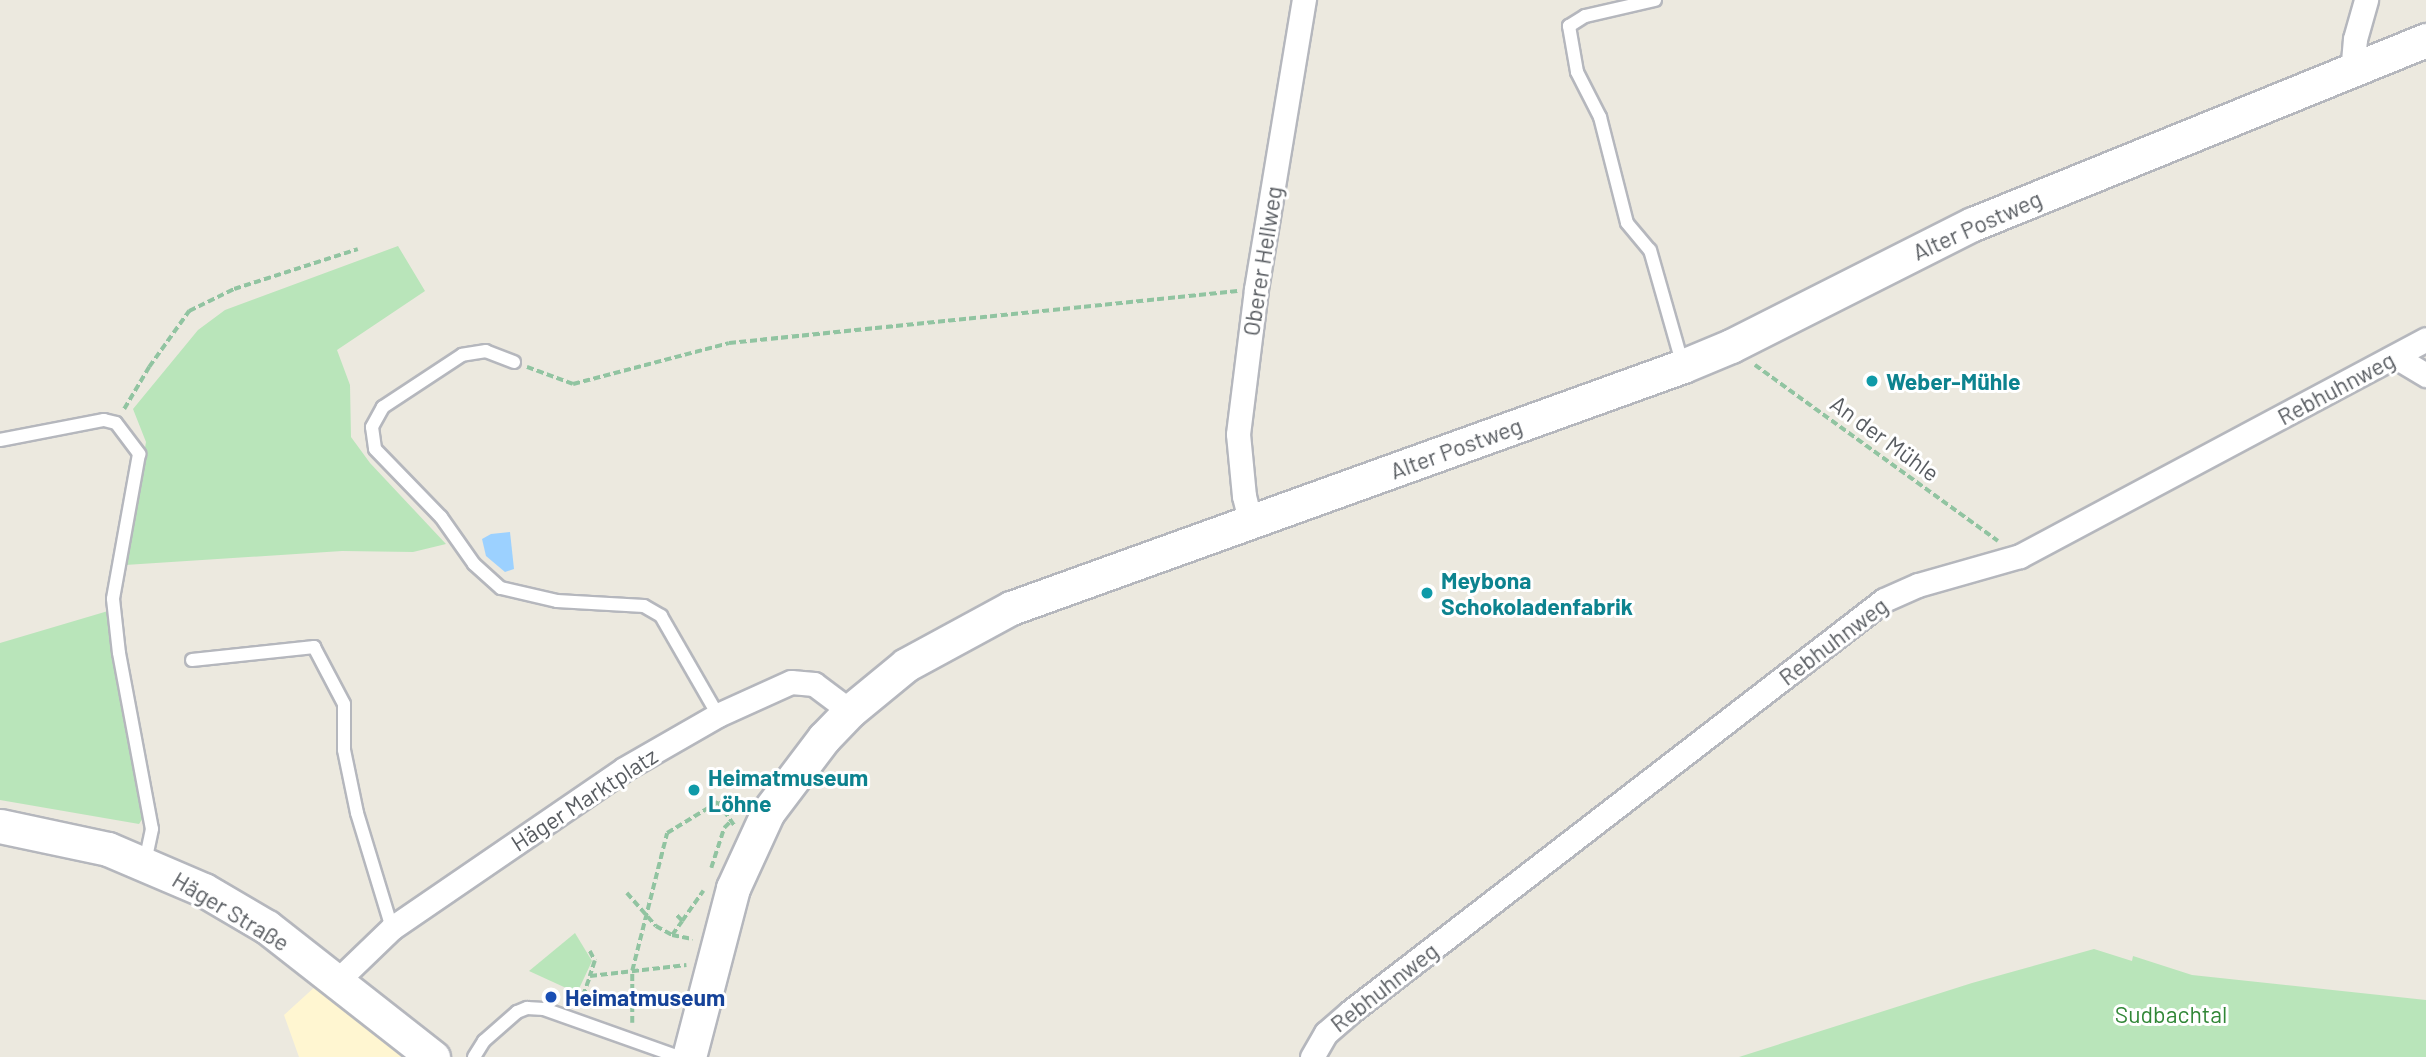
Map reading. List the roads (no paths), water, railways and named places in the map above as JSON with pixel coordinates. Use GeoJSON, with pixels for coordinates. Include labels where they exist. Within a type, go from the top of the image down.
{"type":"FeatureCollection","features":[{"type":"Feature","properties":{"kind":"street","name":"Oberer Hellweg"},"geometry":{"type":"LineString","coordinates":[[1251,524],[1244,496],[1238,434],[1256,289],[1304,0]]}},
{"type":"Feature","properties":{"kind":"street"},"geometry":{"type":"LineString","coordinates":[[2352,73],[2356,39],[2366,0]]}},
{"type":"Feature","properties":{"kind":"street","name":"Alter Postweg"},"geometry":{"type":"LineString","coordinates":[[690,1057],[733,888],[744,829],[768,812],[794,774],[850,711],[906,665],[1011,608],[1251,524],[1683,366],[1731,346],[1973,224],[2352,73],[2426,40]]}},
{"type":"Feature","properties":{"kind":"street","name":"Rebhuhnweg"},"geometry":{"type":"LineString","coordinates":[[1312,1057],[1326,1033],[1350,1012],[1884,600],[1918,585],[2020,556],[2426,339]]}},
{"type":"Feature","properties":{"kind":"street"},"geometry":{"type":"LineString","coordinates":[[2396,357],[2426,375]]}},
{"type":"Feature","properties":{"kind":"street","name":"Häger Marktplatz"},"geometry":{"type":"LineString","coordinates":[[337,981],[392,928],[624,769],[718,715],[791,682],[814,684],[850,711]]}},
{"type":"Feature","properties":{"kind":"street","name":"Häger Straße"},"geometry":{"type":"LineString","coordinates":[[0,826],[108,849],[204,890],[267,927],[433,1057]]}},
{"type":"Feature","properties":{"kind":"lane"},"geometry":{"type":"LineString","coordinates":[[1655,0],[1585,16],[1569,26],[1577,72],[1600,117],[1627,223],[1650,250],[1683,366]]}},
{"type":"Feature","properties":{"kind":"lane"},"geometry":{"type":"LineString","coordinates":[[514,362],[486,351],[462,355],[383,407],[372,427],[374,449],[441,517],[474,564],[501,588],[557,601],[644,606],[661,616],[718,715]]}},
{"type":"Feature","properties":{"kind":"lane"},"geometry":{"type":"LineString","coordinates":[[0,440],[104,420],[116,423],[139,454],[113,599],[119,653],[152,828],[145,863]]}},
{"type":"Feature","properties":{"kind":"lane"},"geometry":{"type":"LineString","coordinates":[[192,660],[314,647],[344,704],[344,750],[355,801],[392,928]]}},
{"type":"Feature","properties":{"kind":"lane"},"geometry":{"type":"LineString","coordinates":[[474,1057],[485,1041],[517,1013],[527,1008],[544,1009],[679,1057]]}},
{"type":"Feature","properties":{"kind":"water"},"geometry":{"type":"Polygon","coordinates":[[[510,532],[514,569],[505,572],[486,556],[482,539],[491,534],[510,532]]]}},
{"type":"Feature","properties":{"kind":"place","name":"Weber-Mühle"},"geometry":{"type":"Point","coordinates":[1872,381]}},
{"type":"Feature","properties":{"kind":"place","name":"Meybona Schokoladenfabrik"},"geometry":{"type":"Point","coordinates":[1427,593]}},
{"type":"Feature","properties":{"kind":"place","name":"Heimatmuseum Löhne"},"geometry":{"type":"Point","coordinates":[694,790]}},
{"type":"Feature","properties":{"kind":"place","name":"Heimatmuseum"},"geometry":{"type":"Point","coordinates":[551,997]}},
{"type":"Feature","properties":{"kind":"park label","name":"Sudbachtal"},"geometry":{"type":"Point","coordinates":[2171,1014]}}]}
